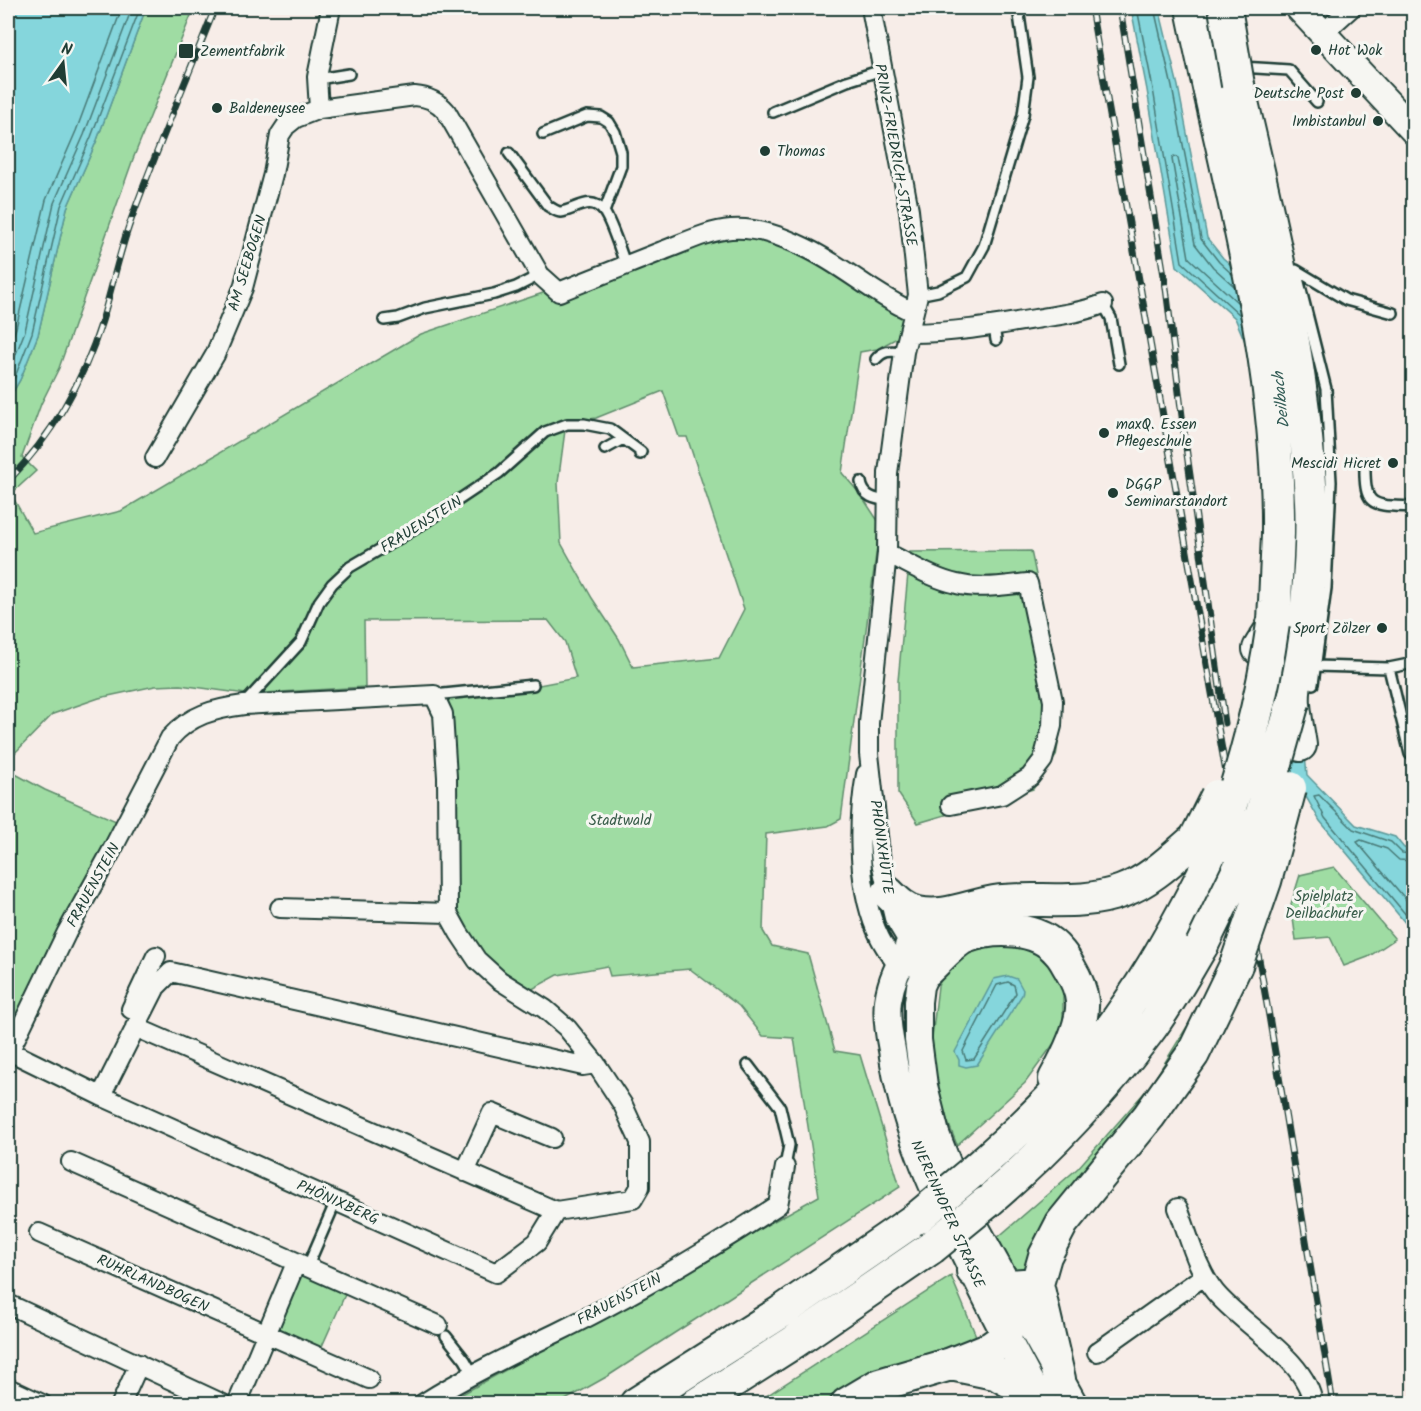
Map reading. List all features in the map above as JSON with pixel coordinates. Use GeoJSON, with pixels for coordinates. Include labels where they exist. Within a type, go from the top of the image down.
{"type":"FeatureCollection","features":[{"type":"Feature","properties":{"kind":"highway"},"geometry":{"type":"LineString","coordinates":[[636,1404],[791,1305],[917,1218],[1030,1121],[1075,1073],[1127,1006],[1182,917],[1206,843],[1213,807],[1229,764],[1255,657],[1273,624],[1278,504],[1265,366],[1250,269],[1208,90],[1192,8]]}},
{"type":"Feature","properties":{"kind":"highway"},"geometry":{"type":"LineString","coordinates":[[847,1404],[879,1385],[951,1364],[991,1348],[1005,1338],[1020,1289],[1045,1256],[1062,1223],[1149,1116],[1193,1054],[1236,965],[1265,881],[1300,745],[1311,504],[1307,442],[1297,362],[1281,265],[1238,85],[1225,8]]}},
{"type":"Feature","properties":{"kind":"highway"},"geometry":{"type":"LineString","coordinates":[[697,1404],[804,1336],[931,1248],[1044,1151],[1101,1089],[1147,1033],[1202,945],[1238,871],[1262,813],[1303,693]]}},
{"type":"Feature","properties":{"kind":"highway"},"geometry":{"type":"LineString","coordinates":[[888,893],[903,907],[917,913],[932,915],[995,902],[1061,901],[1121,891],[1206,843]]}},
{"type":"Feature","properties":{"kind":"highway"},"geometry":{"type":"LineString","coordinates":[[912,961],[924,931],[953,912]]}},
{"type":"Feature","properties":{"kind":"highway"},"geometry":{"type":"LineString","coordinates":[[912,961],[962,938],[988,930],[1014,930],[1040,937],[1058,950],[1075,976],[1082,1003],[1078,1029],[1064,1062],[1030,1121]]}},
{"type":"Feature","properties":{"kind":"highway"},"geometry":{"type":"LineString","coordinates":[[973,1271],[1020,1289]]}},
{"type":"Feature","properties":{"kind":"highway"},"geometry":{"type":"LineString","coordinates":[[1020,1289],[1053,1396]]}},
{"type":"Feature","properties":{"kind":"highway"},"geometry":{"type":"LineString","coordinates":[[951,1364],[995,1373],[1053,1396]]}},
{"type":"Feature","properties":{"kind":"main road"},"geometry":{"type":"LineString","coordinates":[[1299,8],[1413,131]]}},
{"type":"Feature","properties":{"kind":"main road","name":"NIERENHOFER STRASSE"},"geometry":{"type":"LineString","coordinates":[[912,961],[888,1001],[889,1034],[896,1083],[941,1206],[1005,1338],[1053,1396]]}},
{"type":"Feature","properties":{"kind":"main road","name":"NIERENHOFER STRASSE"},"geometry":{"type":"LineString","coordinates":[[912,961],[920,986],[918,1040],[924,1086],[936,1134],[964,1206],[1020,1289]]}},
{"type":"Feature","properties":{"kind":"street"},"geometry":{"type":"LineString","coordinates":[[319,110],[317,77],[331,8]]}},
{"type":"Feature","properties":{"kind":"street","name":"PRINZ-FRIEDRICH-STRASSE"},"geometry":{"type":"LineString","coordinates":[[872,8],[909,210],[915,304]]}},
{"type":"Feature","properties":{"kind":"street"},"geometry":{"type":"LineString","coordinates":[[1322,34],[1351,8]]}},
{"type":"Feature","properties":{"kind":"street","name":"AM SEEBOGEN"},"geometry":{"type":"LineString","coordinates":[[155,458],[215,355],[243,288],[273,174],[280,135],[296,118],[319,110],[415,96],[425,97],[439,104],[446,111],[540,275],[559,292],[626,266]]}},
{"type":"Feature","properties":{"kind":"street"},"geometry":{"type":"LineString","coordinates":[[626,266],[705,234],[731,229],[756,230],[777,235],[806,248],[870,289],[915,304]]}},
{"type":"Feature","properties":{"kind":"street","name":"PHÖNIXHÜTTE"},"geometry":{"type":"LineString","coordinates":[[912,961],[894,918],[881,862],[869,754],[868,723],[887,553],[888,473],[904,352],[915,304]]}},
{"type":"Feature","properties":{"kind":"street"},"geometry":{"type":"LineString","coordinates":[[910,333],[995,333],[1088,310],[1102,304]]}},
{"type":"Feature","properties":{"kind":"street"},"geometry":{"type":"LineString","coordinates":[[887,553],[958,585],[986,587],[1028,583],[1053,701],[1052,726],[1043,760],[1030,777],[1002,795],[951,805]]}},
{"type":"Feature","properties":{"kind":"street"},"geometry":{"type":"LineString","coordinates":[[135,1027],[556,1211],[633,1199],[640,1188],[640,1142],[623,1105],[596,1064],[567,1028],[545,1009],[499,980],[477,960],[448,913],[443,714],[434,695]]}},
{"type":"Feature","properties":{"kind":"street","name":"FRAUENSTEIN"},"geometry":{"type":"LineString","coordinates":[[8,1053],[13,1030],[111,852],[170,738],[178,728],[194,717],[213,710],[244,705],[434,695]]}},
{"type":"Feature","properties":{"kind":"street","name":"PHÖNIXHÜTTE"},"geometry":{"type":"LineString","coordinates":[[869,754],[860,807],[862,871],[868,902],[880,938],[912,961]]}},
{"type":"Feature","properties":{"kind":"street"},"geometry":{"type":"LineString","coordinates":[[280,908],[448,913]]}},
{"type":"Feature","properties":{"kind":"street"},"geometry":{"type":"LineString","coordinates":[[96,1094],[156,956]]}},
{"type":"Feature","properties":{"kind":"street"},"geometry":{"type":"LineString","coordinates":[[96,1094],[156,987],[171,972],[583,1066],[596,1064]]}},
{"type":"Feature","properties":{"kind":"street","name":"PHÖNIXBERG"},"geometry":{"type":"LineString","coordinates":[[8,1053],[496,1273],[537,1242],[556,1211]]}},
{"type":"Feature","properties":{"kind":"street"},"geometry":{"type":"LineString","coordinates":[[465,1172],[492,1113],[552,1138]]}},
{"type":"Feature","properties":{"kind":"street"},"geometry":{"type":"LineString","coordinates":[[71,1162],[302,1265],[442,1331]]}},
{"type":"Feature","properties":{"kind":"street","name":"FRAUENSTEIN"},"geometry":{"type":"LineString","coordinates":[[422,1404],[473,1374],[555,1334],[674,1270],[778,1206],[785,1167]]}},
{"type":"Feature","properties":{"kind":"street"},"geometry":{"type":"LineString","coordinates":[[1178,1208],[1204,1276],[1229,1306],[1299,1370],[1309,1389],[1313,1404]]}},
{"type":"Feature","properties":{"kind":"street","name":"RUHRLANDBOGEN"},"geometry":{"type":"LineString","coordinates":[[39,1233],[369,1379]]}},
{"type":"Feature","properties":{"kind":"street"},"geometry":{"type":"LineString","coordinates":[[237,1404],[266,1333],[302,1265]]}},
{"type":"Feature","properties":{"kind":"street"},"geometry":{"type":"LineString","coordinates":[[1097,1352],[1204,1276]]}},
{"type":"Feature","properties":{"kind":"street"},"geometry":{"type":"LineString","coordinates":[[8,1304],[223,1404]]}},
{"type":"Feature","properties":{"kind":"street"},"geometry":{"type":"LineString","coordinates":[[121,1404],[139,1364]]}},
{"type":"Feature","properties":{"kind":"street"},"geometry":{"type":"LineString","coordinates":[[8,1388],[42,1404]]}},
{"type":"Feature","properties":{"kind":"lane"},"geometry":{"type":"LineString","coordinates":[[915,304],[967,277],[984,246],[1023,115],[1028,77],[1018,8]]}},
{"type":"Feature","properties":{"kind":"lane"},"geometry":{"type":"LineString","coordinates":[[1224,66],[1289,70],[1317,102]]}},
{"type":"Feature","properties":{"kind":"lane"},"geometry":{"type":"LineString","coordinates":[[773,112],[847,81],[882,70]]}},
{"type":"Feature","properties":{"kind":"lane"},"geometry":{"type":"LineString","coordinates":[[317,77],[349,74]]}},
{"type":"Feature","properties":{"kind":"lane"},"geometry":{"type":"LineString","coordinates":[[543,134],[587,116],[601,117],[609,122],[618,142],[621,166],[604,212]]}},
{"type":"Feature","properties":{"kind":"lane"},"geometry":{"type":"LineString","coordinates":[[509,153],[548,206],[556,211],[561,212],[580,204],[593,204],[604,212],[626,266]]}},
{"type":"Feature","properties":{"kind":"lane"},"geometry":{"type":"LineString","coordinates":[[1303,693],[1316,666],[1326,588],[1331,483],[1326,389],[1296,270],[1346,300],[1393,313]]}},
{"type":"Feature","properties":{"kind":"lane"},"geometry":{"type":"LineString","coordinates":[[384,320],[398,318],[425,308],[494,294],[516,287],[540,275]]}},
{"type":"Feature","properties":{"kind":"lane"},"geometry":{"type":"LineString","coordinates":[[1102,304],[1111,318],[1119,364]]}},
{"type":"Feature","properties":{"kind":"lane"},"geometry":{"type":"LineString","coordinates":[[876,359],[881,353],[888,351],[904,352]]}},
{"type":"Feature","properties":{"kind":"lane","name":"FRAUENSTEIN"},"geometry":{"type":"LineString","coordinates":[[244,705],[301,642],[319,602],[332,584],[350,567],[415,529],[499,473],[545,432],[567,424],[584,424],[610,429],[640,453]]}},
{"type":"Feature","properties":{"kind":"lane"},"geometry":{"type":"LineString","coordinates":[[605,449],[623,439]]}},
{"type":"Feature","properties":{"kind":"lane"},"geometry":{"type":"LineString","coordinates":[[1365,463],[1365,489],[1372,502],[1380,505],[1413,507]]}},
{"type":"Feature","properties":{"kind":"lane"},"geometry":{"type":"LineString","coordinates":[[861,482],[861,489],[866,495],[888,501]]}},
{"type":"Feature","properties":{"kind":"lane"},"geometry":{"type":"LineString","coordinates":[[1316,666],[1389,668],[1413,663]]}},
{"type":"Feature","properties":{"kind":"lane"},"geometry":{"type":"LineString","coordinates":[[1389,668],[1410,754]]}},
{"type":"Feature","properties":{"kind":"lane","name":"FRAUENSTEIN"},"geometry":{"type":"LineString","coordinates":[[434,695],[533,685]]}},
{"type":"Feature","properties":{"kind":"lane"},"geometry":{"type":"LineString","coordinates":[[748,1065],[780,1107],[789,1145],[785,1167]]}},
{"type":"Feature","properties":{"kind":"lane"},"geometry":{"type":"LineString","coordinates":[[302,1265],[336,1201]]}},
{"type":"Feature","properties":{"kind":"lane"},"geometry":{"type":"LineString","coordinates":[[442,1331],[473,1374]]}},
{"type":"Feature","properties":{"kind":"green space","name":"Stadtwald"},"geometry":{"type":"Polygon","coordinates":[[[146,8],[194,8],[133,159],[59,368],[41,404],[22,457],[36,471],[11,494],[33,533],[121,511],[421,334],[570,284],[701,233],[757,232],[911,313],[908,332],[877,349],[860,352],[842,473],[861,495],[880,524],[841,819],[828,826],[766,834],[763,931],[772,946],[808,954],[835,1051],[860,1055],[900,1187],[608,1376],[560,1403],[446,1403],[819,1196],[794,1038],[763,1036],[739,1006],[690,969],[610,976],[607,966],[558,975],[525,993],[500,978],[451,910],[437,696],[539,685],[576,678],[565,642],[548,620],[364,621],[365,687],[246,694],[180,685],[155,686],[99,698],[53,714],[8,760],[8,400],[20,380],[38,335],[67,208],[97,140],[146,8]],[[663,391],[596,418],[566,423],[558,483],[561,543],[592,598],[619,639],[633,667],[719,658],[744,609],[687,437],[679,437],[663,391]]]}},
{"type":"Feature","properties":{"kind":"green space"},"geometry":{"type":"Polygon","coordinates":[[[1031,551],[1062,698],[1062,721],[1056,756],[1033,789],[918,823],[898,793],[898,681],[910,552],[1031,551]]]}},
{"type":"Feature","properties":{"kind":"green space"},"geometry":{"type":"Polygon","coordinates":[[[8,770],[45,790],[123,824],[18,1031],[8,1026],[8,770]]]}},
{"type":"Feature","properties":{"kind":"green space","name":"Spielplatz Deilbachufer"},"geometry":{"type":"Polygon","coordinates":[[[1334,867],[1395,939],[1368,957],[1344,966],[1330,937],[1296,940],[1291,904],[1300,875],[1334,867]]]}},
{"type":"Feature","properties":{"kind":"green space"},"geometry":{"type":"Polygon","coordinates":[[[986,943],[1026,944],[1063,980],[1063,1031],[1025,1083],[957,1145],[940,1102],[931,1048],[938,986],[954,955],[986,943]]]}},
{"type":"Feature","properties":{"kind":"green space"},"geometry":{"type":"Polygon","coordinates":[[[1225,965],[1219,989],[1030,1266],[1018,1275],[1010,1268],[996,1239],[1078,1168],[1151,1085],[1225,965]]]}},
{"type":"Feature","properties":{"kind":"green space"},"geometry":{"type":"Polygon","coordinates":[[[299,1266],[348,1288],[319,1353],[269,1331],[299,1266]]]}},
{"type":"Feature","properties":{"kind":"green space"},"geometry":{"type":"Polygon","coordinates":[[[951,1276],[979,1343],[851,1386],[822,1403],[754,1404],[951,1276]]]}},
{"type":"Feature","properties":{"kind":"water"},"geometry":{"type":"Polygon","coordinates":[[[8,8],[146,8],[97,140],[67,208],[38,335],[20,380],[8,400],[8,8]]]}},
{"type":"Feature","properties":{"kind":"water","name":"Deilbach"},"geometry":{"type":"Polygon","coordinates":[[[1131,8],[1159,8],[1178,86],[1207,238],[1223,258],[1268,298],[1283,361],[1300,531],[1293,641],[1307,775],[1356,825],[1395,837],[1404,848],[1413,848],[1413,922],[1407,925],[1320,821],[1275,743],[1278,647],[1251,356],[1235,318],[1177,266],[1131,8]]]}},
{"type":"Feature","properties":{"kind":"water"},"geometry":{"type":"Polygon","coordinates":[[[1008,976],[1017,979],[1023,990],[1022,995],[977,1065],[966,1067],[959,1065],[955,1052],[994,979],[1008,976]]]}},
{"type":"Feature","properties":{"kind":"railway"},"geometry":{"type":"LineString","coordinates":[[8,481],[39,446],[76,387],[102,321],[131,220],[215,8]]}},
{"type":"Feature","properties":{"kind":"railway"},"geometry":{"type":"LineString","coordinates":[[1091,8],[1269,1016],[1333,1404]]}},
{"type":"Feature","properties":{"kind":"railway"},"geometry":{"type":"LineString","coordinates":[[1120,8],[1166,288],[1225,723]]}},
{"type":"Feature","properties":{"kind":"place","name":"Hot Wok"},"geometry":{"type":"Point","coordinates":[1316,50]}},
{"type":"Feature","properties":{"kind":"place","name":"Zementfabrik"},"geometry":{"type":"Point","coordinates":[186,51]}},
{"type":"Feature","properties":{"kind":"place","name":"Deutsche Post"},"geometry":{"type":"Point","coordinates":[1356,93]}},
{"type":"Feature","properties":{"kind":"place","name":"Baldeneysee"},"geometry":{"type":"Point","coordinates":[217,108]}},
{"type":"Feature","properties":{"kind":"place","name":"Imbistanbul"},"geometry":{"type":"Point","coordinates":[1378,121]}},
{"type":"Feature","properties":{"kind":"place","name":"Thomas"},"geometry":{"type":"Point","coordinates":[765,151]}},
{"type":"Feature","properties":{"kind":"place","name":"maxQ. Essen Pflegeschule"},"geometry":{"type":"Point","coordinates":[1104,433]}},
{"type":"Feature","properties":{"kind":"place","name":"Mescidi Hicret"},"geometry":{"type":"Point","coordinates":[1393,463]}},
{"type":"Feature","properties":{"kind":"place","name":"DGGP Seminarstandort"},"geometry":{"type":"Point","coordinates":[1113,493]}},
{"type":"Feature","properties":{"kind":"place","name":"Sport Zölzer"},"geometry":{"type":"Point","coordinates":[1382,628]}}]}
